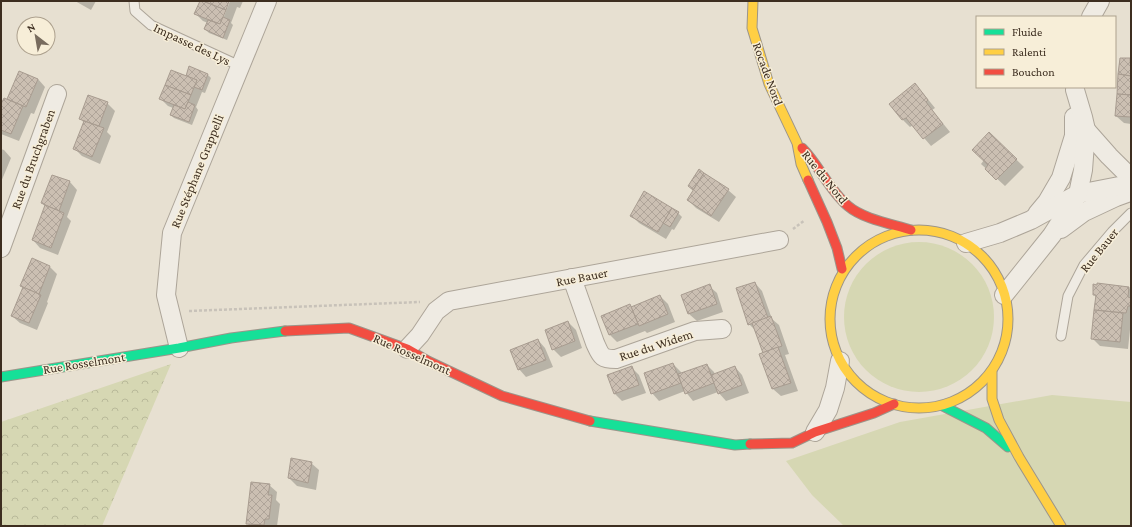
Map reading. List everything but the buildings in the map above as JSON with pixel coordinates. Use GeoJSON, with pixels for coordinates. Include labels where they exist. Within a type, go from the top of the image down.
{"type":"FeatureCollection","features":[{"type":"Feature","properties":{"kind":"main road","name":"Rocade Nord"},"geometry":{"type":"LineString","coordinates":[[753,1],[752,28],[769,84],[797,144]]}},
{"type":"Feature","properties":{"kind":"main road","name":"Rue du Nord"},"geometry":{"type":"LineString","coordinates":[[797,144],[801,164],[827,222],[837,248],[842,269]]}},
{"type":"Feature","properties":{"kind":"main road","name":"Rue du Nord"},"geometry":{"type":"LineString","coordinates":[[797,144],[812,157],[832,188],[848,206],[862,215],[911,230]]}},
{"type":"Feature","properties":{"kind":"main road"},"geometry":{"type":"LineString","coordinates":[[911,230],[943,233],[966,243],[981,254],[996,273],[1009,306],[1008,338],[992,372],[972,393],[943,406],[916,409],[884,402],[860,387],[851,378],[840,361],[831,333],[832,301],[842,269],[860,249],[883,238],[911,230]]}},
{"type":"Feature","properties":{"kind":"main road","name":"Rue Rosselmont"},"geometry":{"type":"LineString","coordinates":[[1,377],[231,338],[291,330],[349,328],[407,349],[502,396],[584,420],[735,445],[792,443],[815,432],[894,404]]}},
{"type":"Feature","properties":{"kind":"main road"},"geometry":{"type":"LineString","coordinates":[[992,372],[992,399],[999,420],[1019,457],[1061,526]]}},
{"type":"Feature","properties":{"kind":"main road"},"geometry":{"type":"LineString","coordinates":[[943,406],[986,428],[1019,457]]}},
{"type":"Feature","properties":{"kind":"street","name":"Rue Stéphane Grappelli"},"geometry":{"type":"LineString","coordinates":[[179,348],[166,295],[172,233],[266,1]]}},
{"type":"Feature","properties":{"kind":"street"},"geometry":{"type":"LineString","coordinates":[[1092,16],[1100,1]]}},
{"type":"Feature","properties":{"kind":"street"},"geometry":{"type":"LineString","coordinates":[[1004,295],[1052,235],[1078,194],[1084,170],[1086,130],[1075,88]]}},
{"type":"Feature","properties":{"kind":"street"},"geometry":{"type":"LineString","coordinates":[[1031,220],[1047,202],[1061,178],[1074,136],[1075,88]]}},
{"type":"Feature","properties":{"kind":"street","name":"Rue du Bruchgraben"},"geometry":{"type":"LineString","coordinates":[[1,248],[57,94]]}},
{"type":"Feature","properties":{"kind":"street"},"geometry":{"type":"LineString","coordinates":[[1086,130],[1131,178]]}},
{"type":"Feature","properties":{"kind":"street"},"geometry":{"type":"LineString","coordinates":[[966,243],[1000,233],[1031,220],[1078,194],[1119,186],[1131,187]]}},
{"type":"Feature","properties":{"kind":"street"},"geometry":{"type":"LineString","coordinates":[[1052,235],[1084,212],[1116,197],[1131,192]]}},
{"type":"Feature","properties":{"kind":"street","name":"Rue Bauer"},"geometry":{"type":"LineString","coordinates":[[449,301],[779,240]]}},
{"type":"Feature","properties":{"kind":"street","name":"Rue du Widem"},"geometry":{"type":"LineString","coordinates":[[572,278],[595,343],[600,354],[606,359],[616,359],[695,331],[722,329]]}},
{"type":"Feature","properties":{"kind":"street"},"geometry":{"type":"LineString","coordinates":[[407,349],[420,335],[436,311],[449,301]]}},
{"type":"Feature","properties":{"kind":"street"},"geometry":{"type":"LineString","coordinates":[[815,432],[828,410],[835,388],[840,361]]}},
{"type":"Feature","properties":{"kind":"lane","name":"Impasse des Lys"},"geometry":{"type":"LineString","coordinates":[[134,1],[135,11],[151,25],[240,66]]}},
{"type":"Feature","properties":{"kind":"lane","name":"Rue Bauer"},"geometry":{"type":"LineString","coordinates":[[1061,336],[1068,296],[1084,265],[1112,232],[1131,213]]}},
{"type":"Feature","properties":{"kind":"path"},"geometry":{"type":"LineString","coordinates":[[779,240],[821,208]]}},
{"type":"Feature","properties":{"kind":"path"},"geometry":{"type":"LineString","coordinates":[[170,312],[449,301]]}},
{"type":"Feature","properties":{"kind":"green space"},"geometry":{"type":"Polygon","coordinates":[[[919,242],[948,248],[972,264],[988,288],[994,317],[988,346],[972,370],[948,386],[919,392],[890,386],[866,370],[850,346],[844,317],[850,288],[866,264],[890,248],[919,242]]]}},
{"type":"Feature","properties":{"kind":"green space"},"geometry":{"type":"Polygon","coordinates":[[[171,364],[102,526],[1,526],[1,422],[171,364]]]}},
{"type":"Feature","properties":{"kind":"green space"},"geometry":{"type":"Polygon","coordinates":[[[1052,395],[1131,402],[1131,526],[844,526],[812,495],[786,461],[900,422],[1052,395]]]}},
{"type":"Feature","properties":{"kind":"traffic: fast"},"geometry":{"type":"LineString","coordinates":[[1,377],[231,338],[285,331]]}},
{"type":"Feature","properties":{"kind":"traffic: fast"},"geometry":{"type":"LineString","coordinates":[[943,406],[986,428],[1008,447]]}},
{"type":"Feature","properties":{"kind":"traffic: fast"},"geometry":{"type":"LineString","coordinates":[[590,421],[735,445],[750,444]]}},
{"type":"Feature","properties":{"kind":"traffic: slow"},"geometry":{"type":"LineString","coordinates":[[753,1],[752,28],[769,84],[797,143],[801,164],[808,180]]}},
{"type":"Feature","properties":{"kind":"traffic: slow"},"geometry":{"type":"LineString","coordinates":[[910,230],[928,230],[961,240],[976,250],[988,262],[998,277],[1004,293],[1008,310],[1008,319],[1008,328],[1004,345],[998,361],[988,376],[976,388],[961,398],[945,404],[928,408],[910,408],[877,398],[862,388],[850,376],[840,361],[834,345],[830,328],[830,310],[840,277],[850,262],[862,250],[877,240],[893,234],[910,230]]}},
{"type":"Feature","properties":{"kind":"traffic: slow"},"geometry":{"type":"LineString","coordinates":[[992,372],[992,399],[999,420],[1019,457],[1061,526]]}},
{"type":"Feature","properties":{"kind":"traffic: jam"},"geometry":{"type":"LineString","coordinates":[[802,148],[814,162],[835,193],[854,211],[870,218],[911,230]]}},
{"type":"Feature","properties":{"kind":"traffic: jam"},"geometry":{"type":"LineString","coordinates":[[808,180],[837,248],[842,269]]}},
{"type":"Feature","properties":{"kind":"traffic: jam"},"geometry":{"type":"LineString","coordinates":[[285,331],[349,328],[407,349],[428,361],[502,396],[590,421]]}},
{"type":"Feature","properties":{"kind":"traffic: jam"},"geometry":{"type":"LineString","coordinates":[[750,444],[792,443],[815,432],[874,413],[894,404]]}}]}
